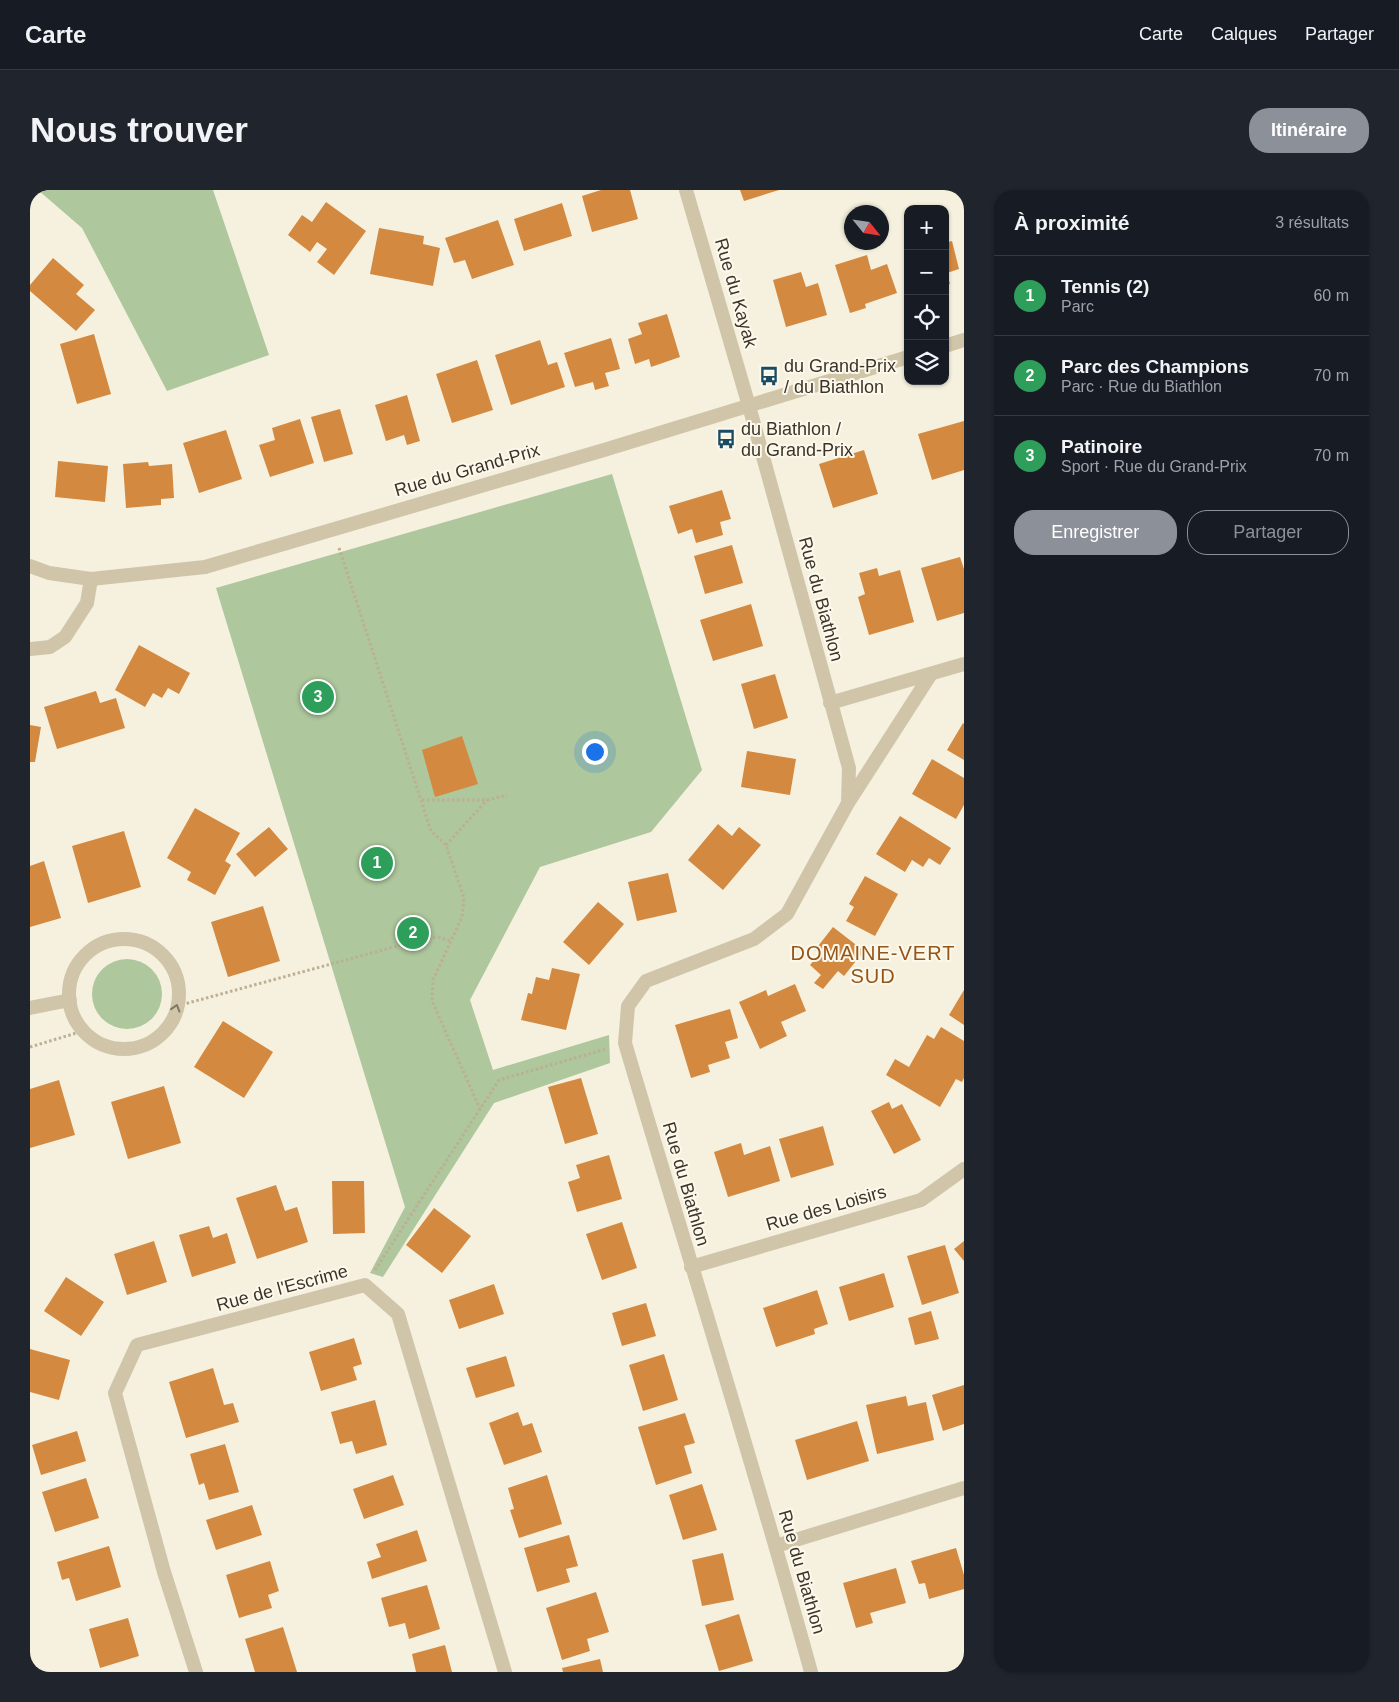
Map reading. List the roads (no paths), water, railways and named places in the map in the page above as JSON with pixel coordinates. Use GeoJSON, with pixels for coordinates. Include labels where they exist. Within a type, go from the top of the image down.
{"type":"FeatureCollection","features":[{"type":"Feature","properties":{"kind":"street","name":"Rue du Kayak"},"geometry":{"type":"LineString","coordinates":[[686,190],[749,406]]}},
{"type":"Feature","properties":{"kind":"street"},"geometry":{"type":"LineString","coordinates":[[949,345],[964,340]]}},
{"type":"Feature","properties":{"kind":"street","name":"Rue du Grand-Prix"},"geometry":{"type":"LineString","coordinates":[[30,566],[49,572],[91,579],[206,566],[749,406],[904,358]]}},
{"type":"Feature","properties":{"kind":"street","name":"Rue du Biathlon"},"geometry":{"type":"LineString","coordinates":[[749,406],[849,768],[848,803]]}},
{"type":"Feature","properties":{"kind":"street"},"geometry":{"type":"LineString","coordinates":[[30,649],[50,647],[65,637],[87,603],[91,579]]}},
{"type":"Feature","properties":{"kind":"street"},"geometry":{"type":"LineString","coordinates":[[830,703],[964,664]]}},
{"type":"Feature","properties":{"kind":"street","name":"Rue du Biathlon"},"geometry":{"type":"LineString","coordinates":[[811,1672],[776,1546],[625,1043],[628,1006],[646,981],[754,939],[787,914],[848,803],[931,674]]}},
{"type":"Feature","properties":{"kind":"street"},"geometry":{"type":"LineString","coordinates":[[128,938],[150,945],[160,951],[168,959],[175,971],[179,984],[179,999],[170,1025],[160,1036],[148,1044],[135,1048],[121,1049],[107,1046],[94,1040],[83,1031],[75,1020],[70,1000],[70,984],[73,972],[86,954],[106,942],[128,938]]}},
{"type":"Feature","properties":{"kind":"street"},"geometry":{"type":"LineString","coordinates":[[30,1008],[70,1000]]}},
{"type":"Feature","properties":{"kind":"street","name":"Rue des Loisirs"},"geometry":{"type":"LineString","coordinates":[[691,1268],[921,1200],[964,1170]]}},
{"type":"Feature","properties":{"kind":"street","name":"Rue de l'Escrime"},"geometry":{"type":"LineString","coordinates":[[196,1672],[164,1572],[115,1393],[137,1345],[366,1285],[398,1314],[505,1672]]}},
{"type":"Feature","properties":{"kind":"street"},"geometry":{"type":"LineString","coordinates":[[776,1546],[964,1488]]}},
{"type":"Feature","properties":{"kind":"place","name":"du Grand-Prix / du Biathlon"},"geometry":{"type":"Point","coordinates":[769,376]}},
{"type":"Feature","properties":{"kind":"place","name":"du Biathlon / du Grand-Prix"},"geometry":{"type":"Point","coordinates":[726,439]}},
{"type":"Feature","properties":{"kind":"place","name":"Patinoire"},"geometry":{"type":"Point","coordinates":[318,697]}},
{"type":"Feature","properties":{"kind":"place","name":"Tennis (2)"},"geometry":{"type":"Point","coordinates":[377,863]}},
{"type":"Feature","properties":{"kind":"place","name":"Parc des Champions"},"geometry":{"type":"Point","coordinates":[413,933]}},
{"type":"Feature","properties":{"kind":"district","name":"DOMAINE-VERT SUD"},"geometry":{"type":"Point","coordinates":[873,964]}}]}
